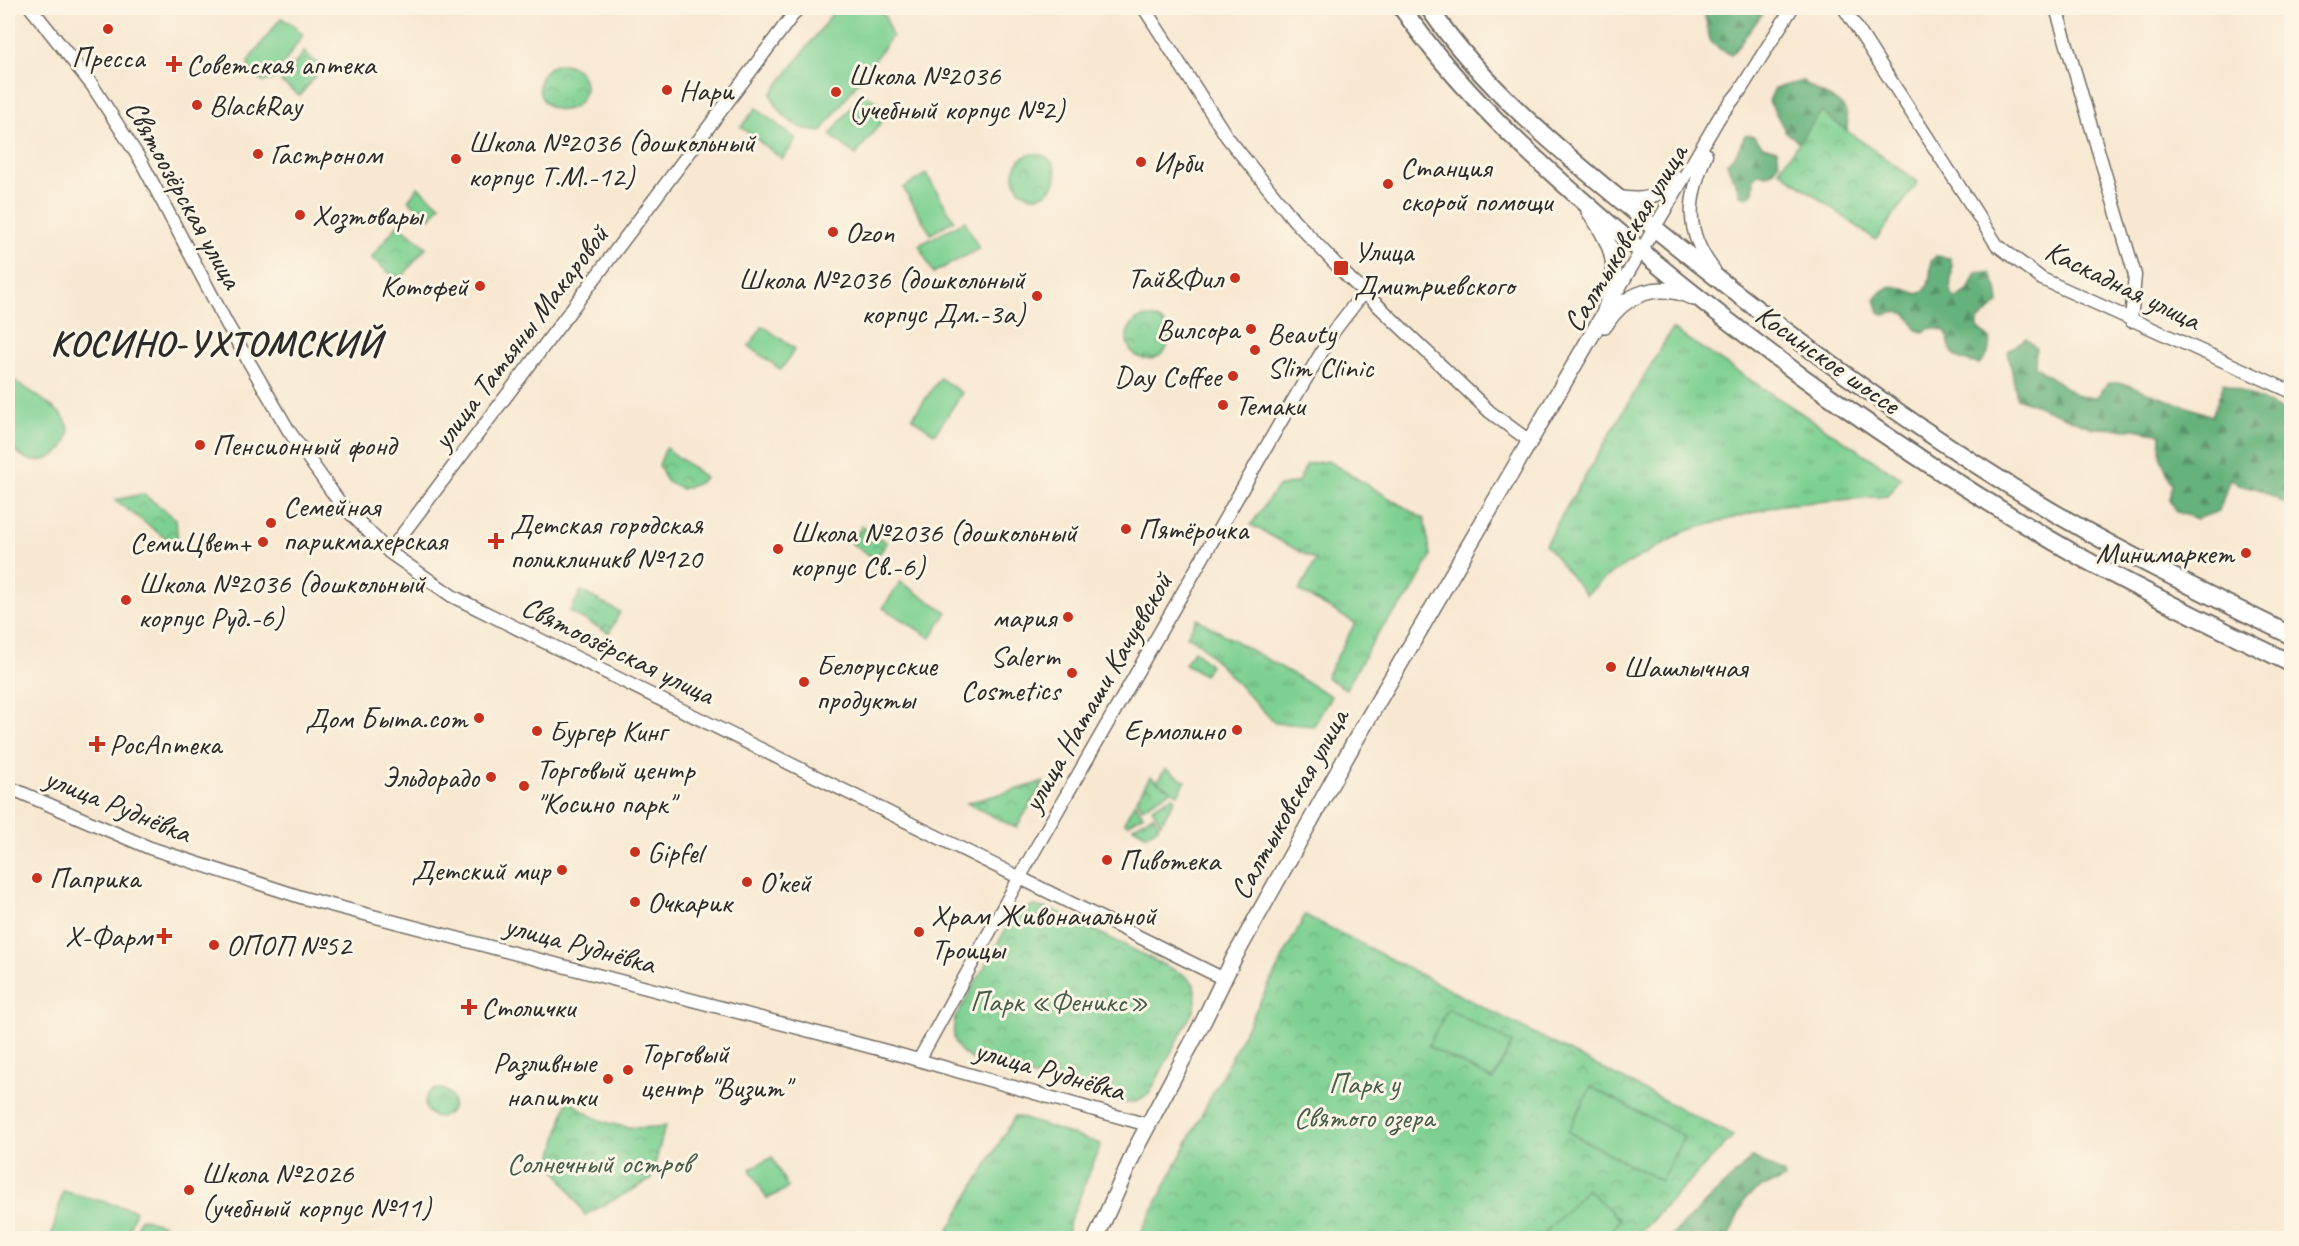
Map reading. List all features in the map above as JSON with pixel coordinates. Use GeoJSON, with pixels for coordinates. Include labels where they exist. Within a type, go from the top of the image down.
{"type":"FeatureCollection","features":[{"type":"Feature","properties":{"kind":"highway","name":"Косинское шоссе"},"geometry":{"type":"LineString","coordinates":[[1402,8],[1460,84],[1521,145],[1644,254],[1717,313],[1870,423],[2025,524],[2099,566],[2292,664]]}},
{"type":"Feature","properties":{"kind":"highway","name":"Косинское шоссе"},"geometry":{"type":"LineString","coordinates":[[1429,8],[1452,39],[1485,76],[1545,134],[1614,195],[1735,293],[1849,378],[1989,473],[2094,535],[2292,636]]}},
{"type":"Feature","properties":{"kind":"main road"},"geometry":{"type":"LineString","coordinates":[[1578,196],[1609,240],[1614,253],[1613,288],[1606,316]]}},
{"type":"Feature","properties":{"kind":"main road"},"geometry":{"type":"LineString","coordinates":[[1606,316],[1620,305],[1654,289],[1679,291],[1717,313]]}},
{"type":"Feature","properties":{"kind":"main road","name":"Салтыковская улица"},"geometry":{"type":"LineString","coordinates":[[1096,1239],[1148,1125],[1224,979],[1344,762],[1528,440],[1606,316]]}},
{"type":"Feature","properties":{"kind":"street","name":"Святоозёрская улица"},"geometry":{"type":"LineString","coordinates":[[31,8],[92,85],[141,161],[227,324],[289,431],[340,503],[389,552],[452,596],[1224,979]]}},
{"type":"Feature","properties":{"kind":"street","name":"улица Татьяны Макаровой"},"geometry":{"type":"LineString","coordinates":[[389,552],[798,8]]}},
{"type":"Feature","properties":{"kind":"street"},"geometry":{"type":"LineString","coordinates":[[1144,8],[1198,95],[1248,165],[1294,220],[1364,292],[1490,412],[1528,440]]}},
{"type":"Feature","properties":{"kind":"street"},"geometry":{"type":"LineString","coordinates":[[2056,8],[2135,275],[2131,321]]}},
{"type":"Feature","properties":{"kind":"street","name":"Салтыковская улица"},"geometry":{"type":"LineString","coordinates":[[1606,316],[1658,231],[1720,116],[1739,92],[1792,9]]}},
{"type":"Feature","properties":{"kind":"street","name":"Каскадная улица"},"geometry":{"type":"LineString","coordinates":[[1843,10],[1997,245],[2042,279],[2292,392]]}},
{"type":"Feature","properties":{"kind":"street"},"geometry":{"type":"LineString","coordinates":[[1614,195],[1640,198],[1661,194],[1702,152]]}},
{"type":"Feature","properties":{"kind":"street"},"geometry":{"type":"LineString","coordinates":[[1702,152],[1690,208],[1695,239],[1712,269],[1735,293]]}},
{"type":"Feature","properties":{"kind":"street","name":"улица Наташи Качуевской"},"geometry":{"type":"LineString","coordinates":[[919,1060],[1020,878],[1334,331],[1364,292]]}},
{"type":"Feature","properties":{"kind":"street","name":"улица Руднёвка"},"geometry":{"type":"LineString","coordinates":[[8,787],[150,848],[304,898],[919,1060],[1148,1125]]}},
{"type":"Feature","properties":{"kind":"green space"},"geometry":{"type":"Polygon","coordinates":[[[837,8],[876,8],[885,16],[892,36],[821,132],[812,131],[784,116],[771,94],[837,8]]]}},
{"type":"Feature","properties":{"kind":"green space"},"geometry":{"type":"Polygon","coordinates":[[[1701,8],[1767,8],[1731,55],[1710,40],[1701,8]]]}},
{"type":"Feature","properties":{"kind":"green space"},"geometry":{"type":"Polygon","coordinates":[[[281,18],[294,25],[303,35],[273,79],[263,82],[249,73],[248,61],[281,18]]]}},
{"type":"Feature","properties":{"kind":"green space"},"geometry":{"type":"Polygon","coordinates":[[[304,52],[322,67],[300,96],[281,82],[304,52]]]}},
{"type":"Feature","properties":{"kind":"green space"},"geometry":{"type":"Polygon","coordinates":[[[562,64],[578,71],[585,87],[578,103],[562,110],[546,103],[539,87],[546,71],[562,64]]]}},
{"type":"Feature","properties":{"kind":"green space"},"geometry":{"type":"Polygon","coordinates":[[[1803,81],[1844,108],[1847,127],[1844,142],[1803,145],[1786,132],[1769,101],[1775,88],[1803,81]]]}},
{"type":"Feature","properties":{"kind":"green space"},"geometry":{"type":"Polygon","coordinates":[[[863,92],[889,112],[856,155],[830,135],[863,92]]]}},
{"type":"Feature","properties":{"kind":"green space"},"geometry":{"type":"Polygon","coordinates":[[[756,108],[797,140],[782,159],[741,127],[756,108]]]}},
{"type":"Feature","properties":{"kind":"green space"},"geometry":{"type":"Polygon","coordinates":[[[1821,112],[1918,182],[1876,240],[1779,170],[1821,112]]]}},
{"type":"Feature","properties":{"kind":"green space"},"geometry":{"type":"Polygon","coordinates":[[[1745,135],[1753,136],[1763,146],[1777,150],[1779,158],[1778,165],[1773,171],[1766,175],[1759,173],[1754,178],[1753,193],[1747,197],[1740,195],[1727,163],[1737,152],[1745,135]]]}},
{"type":"Feature","properties":{"kind":"green space"},"geometry":{"type":"Polygon","coordinates":[[[1035,154],[1043,155],[1050,160],[1055,167],[1055,183],[1050,190],[1043,195],[1035,196],[1027,195],[1020,190],[1015,183],[1014,175],[1015,167],[1020,160],[1027,155],[1035,154]]]}},
{"type":"Feature","properties":{"kind":"green space"},"geometry":{"type":"Polygon","coordinates":[[[926,174],[954,220],[931,234],[903,188],[926,174]]]}},
{"type":"Feature","properties":{"kind":"green space"},"geometry":{"type":"Polygon","coordinates":[[[418,187],[440,205],[430,218],[408,200],[418,187]]]}},
{"type":"Feature","properties":{"kind":"green space"},"geometry":{"type":"Polygon","coordinates":[[[965,221],[979,249],[933,273],[919,245],[965,221]]]}},
{"type":"Feature","properties":{"kind":"green space"},"geometry":{"type":"Polygon","coordinates":[[[398,224],[426,247],[399,281],[371,258],[398,224]]]}},
{"type":"Feature","properties":{"kind":"green space"},"geometry":{"type":"Polygon","coordinates":[[[1936,256],[1950,258],[1952,268],[1950,284],[1955,299],[1968,291],[1976,272],[1990,273],[1997,288],[1999,303],[1978,321],[1978,328],[1989,338],[1990,342],[1985,358],[1979,364],[1956,356],[1950,348],[1948,335],[1944,330],[1930,328],[1923,332],[1916,330],[1911,319],[1901,312],[1885,315],[1879,312],[1875,299],[1885,289],[1894,286],[1918,294],[1923,291],[1928,285],[1931,261],[1936,256]]]}},
{"type":"Feature","properties":{"kind":"green space"},"geometry":{"type":"Polygon","coordinates":[[[1148,317],[1156,318],[1163,323],[1168,330],[1168,346],[1163,353],[1156,358],[1148,359],[1140,358],[1133,353],[1128,346],[1127,338],[1128,330],[1133,323],[1140,318],[1148,317]]]}},
{"type":"Feature","properties":{"kind":"green space"},"geometry":{"type":"Polygon","coordinates":[[[763,326],[795,349],[781,370],[749,346],[763,326]]]}},
{"type":"Feature","properties":{"kind":"green space"},"geometry":{"type":"Polygon","coordinates":[[[1672,329],[1901,478],[1887,496],[1780,505],[1686,531],[1611,573],[1586,595],[1545,544],[1672,329]]]}},
{"type":"Feature","properties":{"kind":"green space"},"geometry":{"type":"Polygon","coordinates":[[[2026,338],[2036,348],[2035,366],[2078,396],[2096,398],[2108,383],[2122,383],[2212,416],[2224,383],[2291,414],[2291,507],[2259,489],[2239,485],[2230,478],[2219,511],[2197,519],[2177,512],[2170,500],[2172,484],[2160,456],[2161,434],[2135,429],[2093,428],[2017,398],[2008,351],[2026,338]]]}},
{"type":"Feature","properties":{"kind":"green space"},"geometry":{"type":"Polygon","coordinates":[[[8,376],[64,418],[69,434],[62,449],[55,455],[39,461],[30,460],[8,445],[8,376]]]}},
{"type":"Feature","properties":{"kind":"green space"},"geometry":{"type":"Polygon","coordinates":[[[940,378],[962,393],[935,434],[912,418],[940,378]]]}},
{"type":"Feature","properties":{"kind":"green space"},"geometry":{"type":"Polygon","coordinates":[[[666,448],[705,477],[699,483],[682,489],[666,481],[659,465],[666,448]]]}},
{"type":"Feature","properties":{"kind":"green space"},"geometry":{"type":"Polygon","coordinates":[[[1328,461],[1424,519],[1431,556],[1410,595],[1379,631],[1346,689],[1326,677],[1355,623],[1299,591],[1316,560],[1251,525],[1277,487],[1298,482],[1307,464],[1328,461]]]}},
{"type":"Feature","properties":{"kind":"green space"},"geometry":{"type":"Polygon","coordinates":[[[143,494],[176,519],[178,548],[115,500],[143,494]]]}},
{"type":"Feature","properties":{"kind":"green space"},"geometry":{"type":"Polygon","coordinates":[[[862,526],[887,543],[875,559],[851,543],[862,526]]]}},
{"type":"Feature","properties":{"kind":"green space"},"geometry":{"type":"Polygon","coordinates":[[[900,582],[947,612],[931,638],[883,608],[900,582]]]}},
{"type":"Feature","properties":{"kind":"green space"},"geometry":{"type":"Polygon","coordinates":[[[581,591],[620,612],[609,633],[570,612],[581,591]]]}},
{"type":"Feature","properties":{"kind":"green space"},"geometry":{"type":"Polygon","coordinates":[[[1197,619],[1331,696],[1314,726],[1275,723],[1199,643],[1187,636],[1197,619]]]}},
{"type":"Feature","properties":{"kind":"green space"},"geometry":{"type":"Polygon","coordinates":[[[1194,650],[1210,665],[1204,675],[1185,664],[1194,650]]]}},
{"type":"Feature","properties":{"kind":"green space"},"geometry":{"type":"Polygon","coordinates":[[[1165,769],[1186,781],[1178,794],[1157,782],[1165,769]]]}},
{"type":"Feature","properties":{"kind":"green space"},"geometry":{"type":"Polygon","coordinates":[[[1150,777],[1172,790],[1142,808],[1137,799],[1150,777]]]}},
{"type":"Feature","properties":{"kind":"green space"},"geometry":{"type":"Polygon","coordinates":[[[1044,782],[1016,828],[967,803],[1044,782]]]}},
{"type":"Feature","properties":{"kind":"green space"},"geometry":{"type":"Polygon","coordinates":[[[1173,796],[1175,799],[1161,823],[1152,808],[1173,796]]]}},
{"type":"Feature","properties":{"kind":"green space"},"geometry":{"type":"Polygon","coordinates":[[[1135,802],[1143,815],[1128,824],[1124,822],[1135,802]]]}},
{"type":"Feature","properties":{"kind":"green space"},"geometry":{"type":"Polygon","coordinates":[[[1153,815],[1159,826],[1147,835],[1133,827],[1153,815]]]}},
{"type":"Feature","properties":{"kind":"green space","name":"Парк «Феникс»"},"geometry":{"type":"Polygon","coordinates":[[[1035,906],[1056,911],[1184,975],[1194,984],[1196,1001],[1194,1009],[1149,1094],[1135,1102],[1126,1103],[974,1060],[958,1048],[953,1032],[955,1018],[1013,917],[1026,908],[1035,906]]]}},
{"type":"Feature","properties":{"kind":"green space","name":"Парк у Святого озера"},"geometry":{"type":"Polygon","coordinates":[[[1305,915],[1733,1136],[1635,1238],[1138,1238],[1305,915]]]}},
{"type":"Feature","properties":{"kind":"green space"},"geometry":{"type":"Polygon","coordinates":[[[1448,1009],[1512,1043],[1493,1080],[1428,1046],[1448,1009]]]}},
{"type":"Feature","properties":{"kind":"green space"},"geometry":{"type":"Polygon","coordinates":[[[1591,1087],[1684,1136],[1661,1181],[1568,1132],[1591,1087]]]}},
{"type":"Feature","properties":{"kind":"green space"},"geometry":{"type":"Polygon","coordinates":[[[439,1089],[449,1093],[453,1103],[449,1113],[439,1117],[429,1113],[425,1103],[429,1093],[439,1089]]]}},
{"type":"Feature","properties":{"kind":"green space","name":"Солнечный остров"},"geometry":{"type":"Polygon","coordinates":[[[568,1097],[588,1114],[612,1124],[638,1128],[665,1126],[651,1180],[585,1215],[551,1162],[568,1097]]]}},
{"type":"Feature","properties":{"kind":"green space"},"geometry":{"type":"Polygon","coordinates":[[[1015,1116],[1101,1144],[1068,1226],[1068,1238],[944,1238],[1015,1116]]]}},
{"type":"Feature","properties":{"kind":"green space"},"geometry":{"type":"Polygon","coordinates":[[[772,1157],[788,1188],[767,1199],[750,1169],[772,1157]]]}},
{"type":"Feature","properties":{"kind":"green space"},"geometry":{"type":"Polygon","coordinates":[[[1753,1157],[1784,1174],[1785,1179],[1762,1187],[1745,1199],[1728,1238],[1669,1238],[1753,1157]]]}},
{"type":"Feature","properties":{"kind":"green space"},"geometry":{"type":"Polygon","coordinates":[[[1587,1189],[1620,1220],[1603,1238],[1540,1238],[1587,1189]]]}},
{"type":"Feature","properties":{"kind":"green space"},"geometry":{"type":"Polygon","coordinates":[[[63,1191],[135,1210],[127,1238],[51,1238],[63,1191]]]}},
{"type":"Feature","properties":{"kind":"green space"},"geometry":{"type":"Polygon","coordinates":[[[140,1218],[165,1225],[161,1238],[134,1238],[140,1218]]]}},
{"type":"Feature","properties":{"kind":"place","name":"Пресса"},"geometry":{"type":"Point","coordinates":[108,29]}},
{"type":"Feature","properties":{"kind":"place","name":"Советская аптека"},"geometry":{"type":"Point","coordinates":[174,64]}},
{"type":"Feature","properties":{"kind":"place","name":"Нари"},"geometry":{"type":"Point","coordinates":[667,90]}},
{"type":"Feature","properties":{"kind":"place","name":"Школа №2036 (учебный корпус №2)"},"geometry":{"type":"Point","coordinates":[836,92]}},
{"type":"Feature","properties":{"kind":"place","name":"BlackRay"},"geometry":{"type":"Point","coordinates":[197,105]}},
{"type":"Feature","properties":{"kind":"place","name":"Гастроном"},"geometry":{"type":"Point","coordinates":[258,154]}},
{"type":"Feature","properties":{"kind":"place","name":"Школа №2036 (дошкольный корпус Т.М.-12)"},"geometry":{"type":"Point","coordinates":[456,159]}},
{"type":"Feature","properties":{"kind":"place","name":"Ирби"},"geometry":{"type":"Point","coordinates":[1141,162]}},
{"type":"Feature","properties":{"kind":"place","name":"Станция скорой помощи"},"geometry":{"type":"Point","coordinates":[1388,184]}},
{"type":"Feature","properties":{"kind":"place","name":"Хозтовары"},"geometry":{"type":"Point","coordinates":[300,215]}},
{"type":"Feature","properties":{"kind":"place","name":"Ozon"},"geometry":{"type":"Point","coordinates":[833,232]}},
{"type":"Feature","properties":{"kind":"place","name":"Улица Дмитриевского"},"geometry":{"type":"Point","coordinates":[1341,268]}},
{"type":"Feature","properties":{"kind":"place","name":"Тай&Фил"},"geometry":{"type":"Point","coordinates":[1235,278]}},
{"type":"Feature","properties":{"kind":"place","name":"Котофей"},"geometry":{"type":"Point","coordinates":[480,286]}},
{"type":"Feature","properties":{"kind":"place","name":"Школа №2036 (дошкольный корпус Дм.-3а)"},"geometry":{"type":"Point","coordinates":[1037,296]}},
{"type":"Feature","properties":{"kind":"place","name":"Вилсора"},"geometry":{"type":"Point","coordinates":[1251,329]}},
{"type":"Feature","properties":{"kind":"place","name":"Beauty Slim Clinic"},"geometry":{"type":"Point","coordinates":[1255,350]}},
{"type":"Feature","properties":{"kind":"place","name":"Day Coffee"},"geometry":{"type":"Point","coordinates":[1233,376]}},
{"type":"Feature","properties":{"kind":"place","name":"Темаки"},"geometry":{"type":"Point","coordinates":[1223,405]}},
{"type":"Feature","properties":{"kind":"place","name":"Пенсионный фонд"},"geometry":{"type":"Point","coordinates":[200,445]}},
{"type":"Feature","properties":{"kind":"place","name":"Семейная парикмахерская"},"geometry":{"type":"Point","coordinates":[271,523]}},
{"type":"Feature","properties":{"kind":"place","name":"Пятёрочка"},"geometry":{"type":"Point","coordinates":[1126,529]}},
{"type":"Feature","properties":{"kind":"place","name":"Детская городская поликлиникв №120"},"geometry":{"type":"Point","coordinates":[496,541]}},
{"type":"Feature","properties":{"kind":"place","name":"СемиЦвет+"},"geometry":{"type":"Point","coordinates":[263,542]}},
{"type":"Feature","properties":{"kind":"place","name":"Школа №2036 (дошкольный корпус Св.-6)"},"geometry":{"type":"Point","coordinates":[778,549]}},
{"type":"Feature","properties":{"kind":"place","name":"Минимаркет"},"geometry":{"type":"Point","coordinates":[2246,553]}},
{"type":"Feature","properties":{"kind":"place","name":"Школа №2036 (дошкольный корпус Руд.-6)"},"geometry":{"type":"Point","coordinates":[126,600]}},
{"type":"Feature","properties":{"kind":"place","name":"мария"},"geometry":{"type":"Point","coordinates":[1068,617]}},
{"type":"Feature","properties":{"kind":"place","name":"Шашлычная"},"geometry":{"type":"Point","coordinates":[1611,667]}},
{"type":"Feature","properties":{"kind":"place","name":"Salerm Cosmetics"},"geometry":{"type":"Point","coordinates":[1072,673]}},
{"type":"Feature","properties":{"kind":"place","name":"Белорусские продукты"},"geometry":{"type":"Point","coordinates":[804,682]}},
{"type":"Feature","properties":{"kind":"place","name":"Дом Быта.com"},"geometry":{"type":"Point","coordinates":[479,718]}},
{"type":"Feature","properties":{"kind":"place","name":"Ермолино"},"geometry":{"type":"Point","coordinates":[1237,730]}},
{"type":"Feature","properties":{"kind":"place","name":"Бургер Кинг"},"geometry":{"type":"Point","coordinates":[537,731]}},
{"type":"Feature","properties":{"kind":"place","name":"РосАптека"},"geometry":{"type":"Point","coordinates":[97,744]}},
{"type":"Feature","properties":{"kind":"place","name":"Эльдорадо"},"geometry":{"type":"Point","coordinates":[491,777]}},
{"type":"Feature","properties":{"kind":"place","name":"Торговый центр \"Косино парк\""},"geometry":{"type":"Point","coordinates":[524,786]}},
{"type":"Feature","properties":{"kind":"place","name":"Gipfel"},"geometry":{"type":"Point","coordinates":[635,852]}},
{"type":"Feature","properties":{"kind":"place","name":"Пивотека"},"geometry":{"type":"Point","coordinates":[1107,860]}},
{"type":"Feature","properties":{"kind":"place","name":"Детский мир"},"geometry":{"type":"Point","coordinates":[562,870]}},
{"type":"Feature","properties":{"kind":"place","name":"Паприка"},"geometry":{"type":"Point","coordinates":[37,878]}},
{"type":"Feature","properties":{"kind":"place","name":"О’кей"},"geometry":{"type":"Point","coordinates":[747,882]}},
{"type":"Feature","properties":{"kind":"place","name":"Очкарик"},"geometry":{"type":"Point","coordinates":[635,902]}},
{"type":"Feature","properties":{"kind":"place","name":"Храм Живоначальной Троицы"},"geometry":{"type":"Point","coordinates":[919,932]}},
{"type":"Feature","properties":{"kind":"place","name":"X-Фарм"},"geometry":{"type":"Point","coordinates":[164,936]}},
{"type":"Feature","properties":{"kind":"place","name":"ОПОП №52"},"geometry":{"type":"Point","coordinates":[214,945]}},
{"type":"Feature","properties":{"kind":"place","name":"Столички"},"geometry":{"type":"Point","coordinates":[469,1007]}},
{"type":"Feature","properties":{"kind":"place","name":"Торговый центр \"Визит\""},"geometry":{"type":"Point","coordinates":[628,1070]}},
{"type":"Feature","properties":{"kind":"place","name":"Разливные напитки"},"geometry":{"type":"Point","coordinates":[608,1079]}},
{"type":"Feature","properties":{"kind":"place","name":"Школа №2026 (учебный корпус №11)"},"geometry":{"type":"Point","coordinates":[189,1190]}},
{"type":"Feature","properties":{"kind":"district","name":"КОСИНО-УХТОМСКИЙ"},"geometry":{"type":"Point","coordinates":[216,343]}}]}
